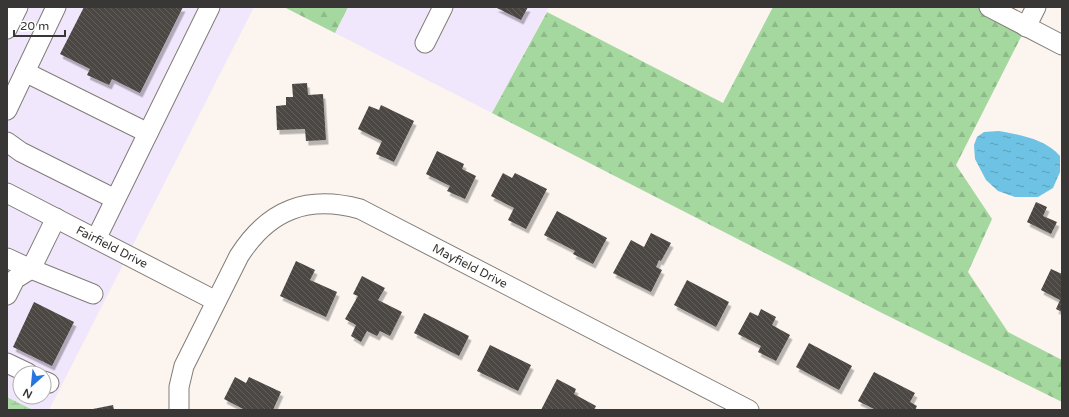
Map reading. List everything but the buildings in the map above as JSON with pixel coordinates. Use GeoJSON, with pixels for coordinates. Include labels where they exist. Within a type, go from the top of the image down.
{"type":"FeatureCollection","features":[{"type":"Feature","properties":{"kind":"street"},"geometry":{"type":"LineString","coordinates":[[7,29],[18,7]]}},
{"type":"Feature","properties":{"kind":"street"},"geometry":{"type":"LineString","coordinates":[[7,110],[56,7]]}},
{"type":"Feature","properties":{"kind":"street"},"geometry":{"type":"LineString","coordinates":[[96,239],[210,7]]}},
{"type":"Feature","properties":{"kind":"street"},"geometry":{"type":"LineString","coordinates":[[425,43],[443,7]]}},
{"type":"Feature","properties":{"kind":"street"},"geometry":{"type":"LineString","coordinates":[[989,7],[1062,45]]}},
{"type":"Feature","properties":{"kind":"street"},"geometry":{"type":"LineString","coordinates":[[1026,26],[1036,7]]}},
{"type":"Feature","properties":{"kind":"street"},"geometry":{"type":"LineString","coordinates":[[25,72],[148,132]]}},
{"type":"Feature","properties":{"kind":"street"},"geometry":{"type":"LineString","coordinates":[[7,142],[22,152],[115,199]]}},
{"type":"Feature","properties":{"kind":"street","name":"Fairfield Drive"},"geometry":{"type":"LineString","coordinates":[[7,193],[216,301]]}},
{"type":"Feature","properties":{"kind":"street","name":"Mayfield Drive"},"geometry":{"type":"LineString","coordinates":[[179,410],[179,387],[184,366],[216,301],[248,243],[263,227],[281,214],[302,206],[322,203],[342,204],[360,209],[749,410]]}},
{"type":"Feature","properties":{"kind":"street"},"geometry":{"type":"LineString","coordinates":[[7,295],[15,279],[31,269],[56,218]]}},
{"type":"Feature","properties":{"kind":"street"},"geometry":{"type":"LineString","coordinates":[[7,258],[93,294]]}},
{"type":"Feature","properties":{"kind":"shaded area"},"geometry":{"type":"Polygon","coordinates":[[[7,7],[254,7],[52,404],[52,365],[12,365],[12,400],[7,397],[7,7]]]}},
{"type":"Feature","properties":{"kind":"shaded area"},"geometry":{"type":"Polygon","coordinates":[[[284,7],[549,7],[492,113],[284,7]]]}},
{"type":"Feature","properties":{"kind":"shaded area"},"geometry":{"type":"Polygon","coordinates":[[[23,405],[52,405],[49,410],[33,410],[23,405]]]}},
{"type":"Feature","properties":{"kind":"green space"},"geometry":{"type":"Polygon","coordinates":[[[284,7],[348,7],[335,33],[284,7]]]}},
{"type":"Feature","properties":{"kind":"green space"},"geometry":{"type":"Polygon","coordinates":[[[773,7],[989,7],[1026,27],[956,165],[992,219],[968,272],[1008,332],[1062,360],[1062,402],[882,313],[492,113],[547,12],[723,103],[773,7]]]}},
{"type":"Feature","properties":{"kind":"green space"},"geometry":{"type":"Polygon","coordinates":[[[7,397],[12,400],[12,405],[23,405],[33,410],[7,410],[7,397]]]}},
{"type":"Feature","properties":{"kind":"water"},"geometry":{"type":"Polygon","coordinates":[[[999,131],[1024,136],[1040,142],[1047,145],[1060,156],[1060,172],[1053,188],[1038,197],[1015,197],[998,191],[986,180],[975,159],[974,145],[977,137],[984,132],[999,131]]]}}]}
